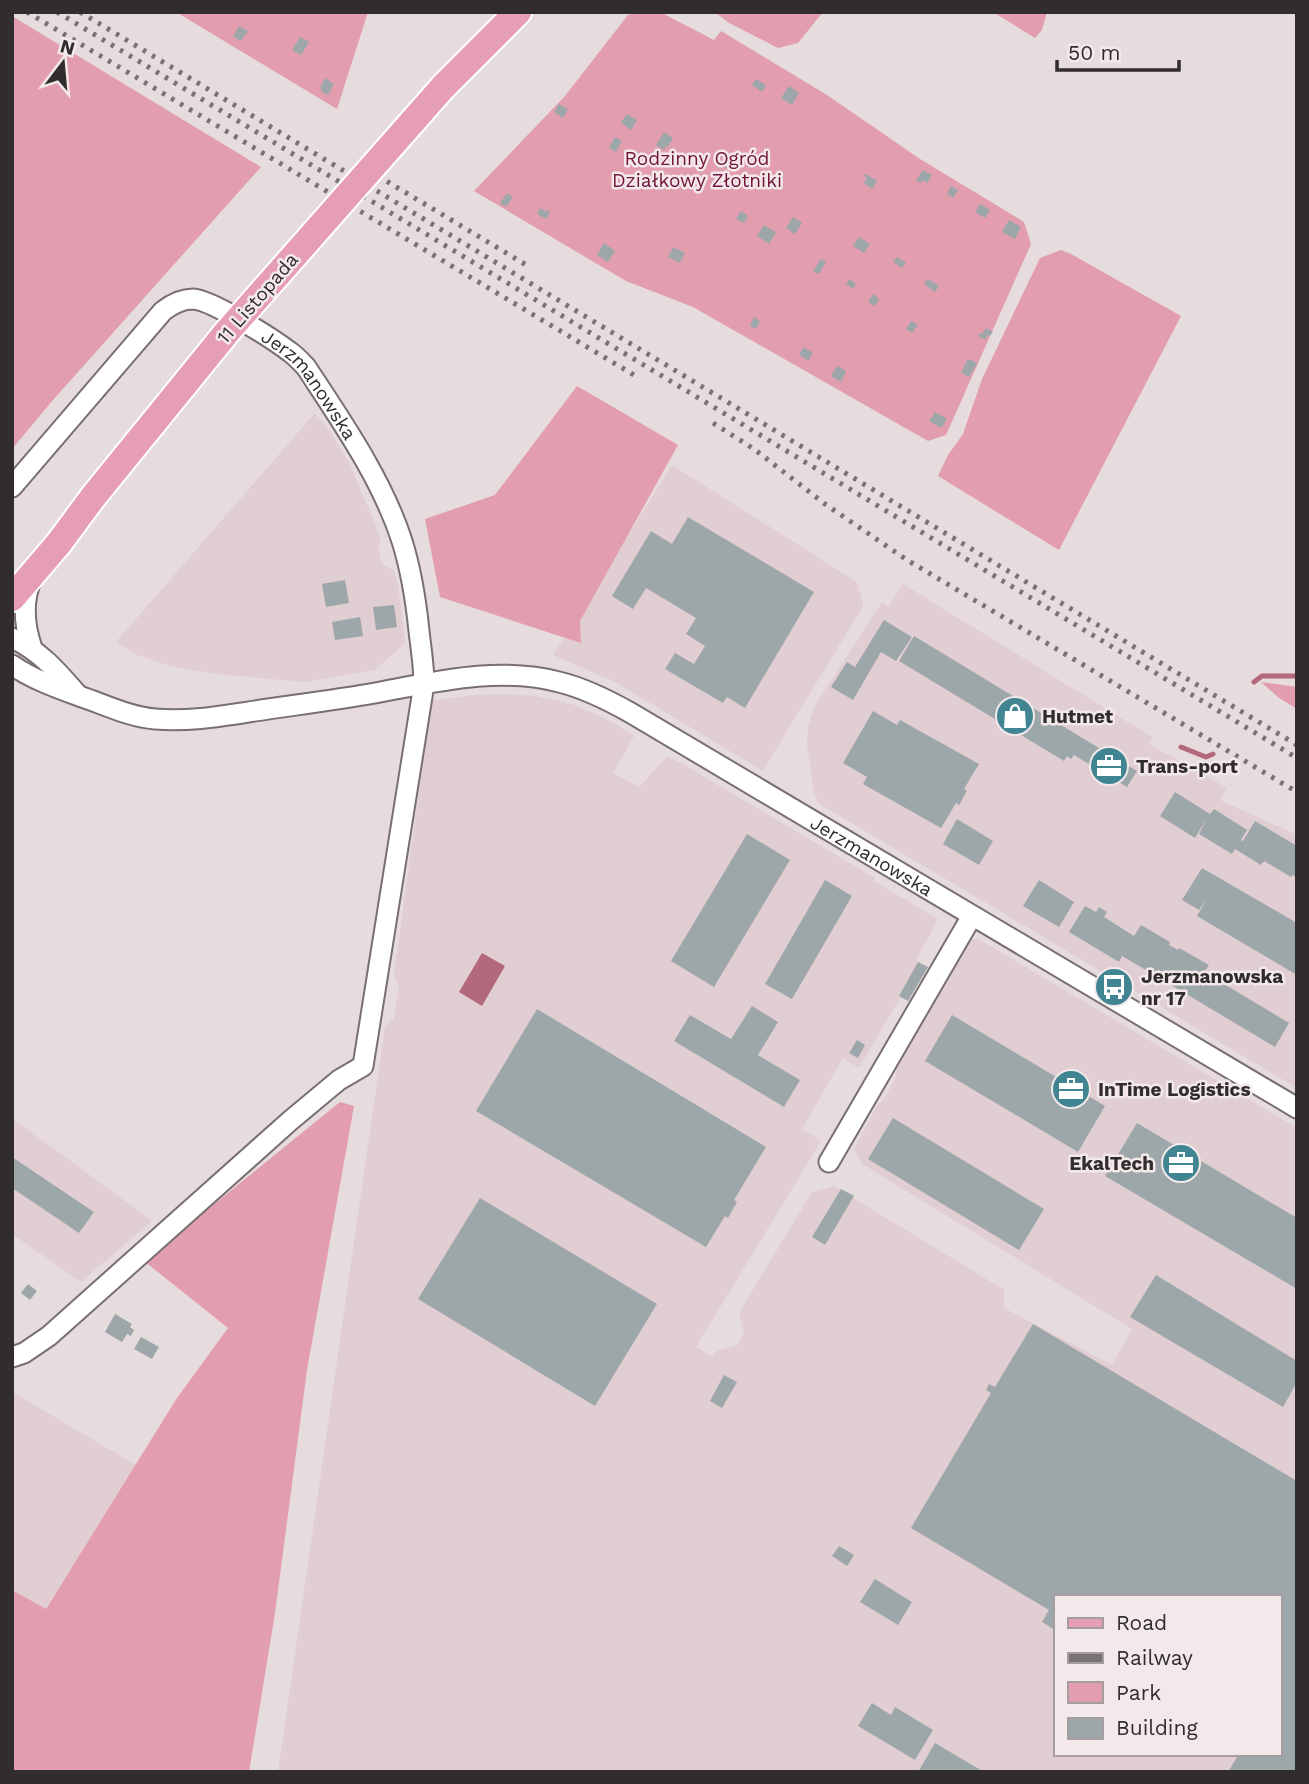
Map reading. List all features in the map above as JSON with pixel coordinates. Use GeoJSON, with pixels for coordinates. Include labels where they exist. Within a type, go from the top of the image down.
{"type":"FeatureCollection","features":[{"type":"Feature","properties":{"kind":"main road","name":"11 Listopada"},"geometry":{"type":"LineString","coordinates":[[12,598],[211,351],[443,87],[518,12]]}},
{"type":"Feature","properties":{"kind":"street","name":"Jerzmanowska"},"geometry":{"type":"LineString","coordinates":[[12,487],[163,311],[184,300],[198,300],[212,305],[268,337],[293,354],[306,367],[372,474],[391,512],[405,551],[416,602],[424,684]]}},
{"type":"Feature","properties":{"kind":"street"},"geometry":{"type":"LineString","coordinates":[[32,648],[25,609],[29,584],[35,572]]}},
{"type":"Feature","properties":{"kind":"street"},"geometry":{"type":"LineString","coordinates":[[12,638],[32,648],[56,668],[78,695]]}},
{"type":"Feature","properties":{"kind":"street","name":"Jerzmanowska"},"geometry":{"type":"LineString","coordinates":[[13,666],[45,682],[132,715],[181,720],[232,715],[489,675],[558,681],[607,699],[1297,1108]]}},
{"type":"Feature","properties":{"kind":"street"},"geometry":{"type":"LineString","coordinates":[[12,1357],[24,1353],[49,1336],[290,1120],[339,1080],[363,1066],[424,684]]}},
{"type":"Feature","properties":{"kind":"street"},"geometry":{"type":"LineString","coordinates":[[829,1162],[972,916]]}},
{"type":"Feature","properties":{"kind":"shaded area"},"geometry":{"type":"Polygon","coordinates":[[[315,413],[350,464],[381,539],[378,546],[382,564],[394,571],[398,583],[405,643],[375,670],[305,682],[216,674],[170,666],[137,655],[116,642],[315,413]]]}},
{"type":"Feature","properties":{"kind":"shaded area"},"geometry":{"type":"Polygon","coordinates":[[[672,465],[857,582],[863,606],[763,771],[615,682],[553,655],[672,465]]]}},
{"type":"Feature","properties":{"kind":"shaded area"},"geometry":{"type":"Polygon","coordinates":[[[903,584],[1152,737],[1149,744],[1227,788],[1220,800],[1297,835],[1297,1088],[818,803],[807,744],[814,707],[882,602],[889,606],[903,584]]]}},
{"type":"Feature","properties":{"kind":"shaded area"},"geometry":{"type":"Polygon","coordinates":[[[506,694],[535,696],[572,704],[609,720],[634,736],[613,773],[639,787],[668,756],[875,878],[874,881],[938,919],[916,960],[928,967],[901,997],[859,1068],[843,1058],[802,1129],[821,1141],[696,1347],[713,1357],[717,1351],[737,1345],[744,1334],[739,1313],[812,1192],[834,1186],[1004,1290],[1004,1308],[1112,1365],[1132,1329],[862,1164],[854,1149],[895,1079],[897,1068],[945,982],[969,942],[977,938],[1297,1128],[1297,1772],[278,1772],[385,1027],[394,1018],[399,987],[394,975],[431,701],[472,695],[506,694]]]}},
{"type":"Feature","properties":{"kind":"shaded area"},"geometry":{"type":"Polygon","coordinates":[[[482,953],[505,966],[482,1006],[459,992],[482,953]]]}},
{"type":"Feature","properties":{"kind":"shaded area"},"geometry":{"type":"Polygon","coordinates":[[[12,1118],[152,1221],[81,1282],[12,1234],[12,1118]]]}},
{"type":"Feature","properties":{"kind":"shaded area"},"geometry":{"type":"Polygon","coordinates":[[[12,1392],[136,1465],[45,1609],[12,1590],[12,1392]]]}},
{"type":"Feature","properties":{"kind":"green space"},"geometry":{"type":"Polygon","coordinates":[[[176,12],[368,12],[337,109],[176,12]]]}},
{"type":"Feature","properties":{"kind":"green space","name":"Rodzinny Ogród Działkowy Złotniki"},"geometry":{"type":"Polygon","coordinates":[[[660,12],[714,40],[721,31],[827,95],[920,159],[1024,222],[1031,244],[946,435],[928,441],[693,307],[626,281],[474,191],[565,96],[628,15],[660,12]]]}},
{"type":"Feature","properties":{"kind":"green space"},"geometry":{"type":"Polygon","coordinates":[[[715,12],[823,12],[798,43],[778,48],[729,23],[715,12]]]}},
{"type":"Feature","properties":{"kind":"green space"},"geometry":{"type":"Polygon","coordinates":[[[993,12],[1047,12],[1042,30],[1035,38],[993,12]]]}},
{"type":"Feature","properties":{"kind":"green space"},"geometry":{"type":"Polygon","coordinates":[[[12,16],[261,167],[12,449],[12,16]]]}},
{"type":"Feature","properties":{"kind":"green space"},"geometry":{"type":"Polygon","coordinates":[[[1061,250],[1181,316],[1059,550],[938,476],[948,455],[963,434],[982,379],[1040,258],[1061,250]]]}},
{"type":"Feature","properties":{"kind":"green space"},"geometry":{"type":"Polygon","coordinates":[[[577,386],[678,445],[580,621],[581,643],[440,597],[425,519],[495,495],[577,386]]]}},
{"type":"Feature","properties":{"kind":"green space"},"geometry":{"type":"Polygon","coordinates":[[[1261,682],[1297,687],[1297,709],[1279,698],[1261,682]]]}},
{"type":"Feature","properties":{"kind":"green space"},"geometry":{"type":"Polygon","coordinates":[[[340,1102],[354,1106],[307,1370],[275,1613],[249,1772],[12,1772],[12,1590],[46,1609],[177,1398],[228,1328],[144,1261],[340,1102]]]}},
{"type":"Feature","properties":{"kind":"building"},"geometry":{"type":"Polygon","coordinates":[[[239,26],[248,31],[241,41],[233,37],[239,26]]]}},
{"type":"Feature","properties":{"kind":"building"},"geometry":{"type":"Polygon","coordinates":[[[300,37],[309,42],[301,55],[292,50],[300,37]]]}},
{"type":"Feature","properties":{"kind":"building"},"geometry":{"type":"Polygon","coordinates":[[[325,78],[334,84],[328,95],[320,88],[325,78]]]}},
{"type":"Feature","properties":{"kind":"building"},"geometry":{"type":"Polygon","coordinates":[[[756,79],[766,85],[762,92],[752,85],[756,79]]]}},
{"type":"Feature","properties":{"kind":"building"},"geometry":{"type":"Polygon","coordinates":[[[789,86],[799,93],[792,105],[781,98],[789,86]]]}},
{"type":"Feature","properties":{"kind":"building"},"geometry":{"type":"Polygon","coordinates":[[[559,104],[568,109],[563,118],[554,112],[559,104]]]}},
{"type":"Feature","properties":{"kind":"building"},"geometry":{"type":"Polygon","coordinates":[[[627,114],[637,120],[631,130],[621,123],[627,114]]]}},
{"type":"Feature","properties":{"kind":"building"},"geometry":{"type":"Polygon","coordinates":[[[664,132],[673,138],[664,150],[656,145],[664,132]]]}},
{"type":"Feature","properties":{"kind":"building"},"geometry":{"type":"Polygon","coordinates":[[[615,137],[622,141],[616,152],[609,148],[615,137]]]}},
{"type":"Feature","properties":{"kind":"building"},"geometry":{"type":"Polygon","coordinates":[[[727,159],[735,164],[731,171],[723,166],[727,159]]]}},
{"type":"Feature","properties":{"kind":"building"},"geometry":{"type":"Polygon","coordinates":[[[923,170],[932,175],[927,183],[916,181],[923,170]]]}},
{"type":"Feature","properties":{"kind":"building"},"geometry":{"type":"Polygon","coordinates":[[[866,174],[877,181],[872,189],[864,183],[866,174]]]}},
{"type":"Feature","properties":{"kind":"building"},"geometry":{"type":"Polygon","coordinates":[[[951,186],[958,190],[953,198],[947,194],[951,186]]]}},
{"type":"Feature","properties":{"kind":"building"},"geometry":{"type":"Polygon","coordinates":[[[507,193],[513,197],[506,207],[500,203],[507,193]]]}},
{"type":"Feature","properties":{"kind":"building"},"geometry":{"type":"Polygon","coordinates":[[[980,204],[990,210],[985,218],[975,212],[980,204]]]}},
{"type":"Feature","properties":{"kind":"building"},"geometry":{"type":"Polygon","coordinates":[[[540,208],[550,212],[546,219],[537,214],[540,208]]]}},
{"type":"Feature","properties":{"kind":"building"},"geometry":{"type":"Polygon","coordinates":[[[741,211],[748,216],[744,223],[736,219],[741,211]]]}},
{"type":"Feature","properties":{"kind":"building"},"geometry":{"type":"Polygon","coordinates":[[[793,217],[802,223],[795,234],[786,228],[793,217]]]}},
{"type":"Feature","properties":{"kind":"building"},"geometry":{"type":"Polygon","coordinates":[[[1009,220],[1021,227],[1015,239],[1002,232],[1009,220]]]}},
{"type":"Feature","properties":{"kind":"building"},"geometry":{"type":"Polygon","coordinates":[[[764,225],[776,232],[769,244],[757,236],[764,225]]]}},
{"type":"Feature","properties":{"kind":"building"},"geometry":{"type":"Polygon","coordinates":[[[859,237],[870,244],[864,253],[853,246],[859,237]]]}},
{"type":"Feature","properties":{"kind":"building"},"geometry":{"type":"Polygon","coordinates":[[[604,243],[615,251],[608,262],[597,255],[604,243]]]}},
{"type":"Feature","properties":{"kind":"building"},"geometry":{"type":"Polygon","coordinates":[[[673,247],[685,253],[680,263],[668,257],[673,247]]]}},
{"type":"Feature","properties":{"kind":"building"},"geometry":{"type":"Polygon","coordinates":[[[897,257],[906,263],[902,268],[893,262],[897,257]]]}},
{"type":"Feature","properties":{"kind":"building"},"geometry":{"type":"Polygon","coordinates":[[[821,259],[826,262],[819,274],[813,271],[821,259]]]}},
{"type":"Feature","properties":{"kind":"building"},"geometry":{"type":"Polygon","coordinates":[[[849,279],[856,284],[853,289],[846,284],[849,279]]]}},
{"type":"Feature","properties":{"kind":"building"},"geometry":{"type":"Polygon","coordinates":[[[928,279],[939,286],[935,292],[924,284],[928,279]]]}},
{"type":"Feature","properties":{"kind":"building"},"geometry":{"type":"Polygon","coordinates":[[[873,294],[879,299],[875,306],[868,302],[873,294]]]}},
{"type":"Feature","properties":{"kind":"building"},"geometry":{"type":"Polygon","coordinates":[[[754,317],[760,321],[756,329],[750,326],[754,317]]]}},
{"type":"Feature","properties":{"kind":"building"},"geometry":{"type":"Polygon","coordinates":[[[911,321],[918,325],[912,333],[906,329],[911,321]]]}},
{"type":"Feature","properties":{"kind":"building"},"geometry":{"type":"Polygon","coordinates":[[[986,328],[993,332],[985,340],[978,336],[986,328]]]}},
{"type":"Feature","properties":{"kind":"building"},"geometry":{"type":"Polygon","coordinates":[[[804,347],[813,353],[808,361],[799,354],[804,347]]]}},
{"type":"Feature","properties":{"kind":"building"},"geometry":{"type":"Polygon","coordinates":[[[968,359],[977,363],[969,377],[961,373],[968,359]]]}},
{"type":"Feature","properties":{"kind":"building"},"geometry":{"type":"Polygon","coordinates":[[[837,366],[846,371],[841,382],[831,376],[837,366]]]}},
{"type":"Feature","properties":{"kind":"building"},"geometry":{"type":"Polygon","coordinates":[[[935,412],[947,419],[941,428],[929,421],[935,412]]]}},
{"type":"Feature","properties":{"kind":"building"},"geometry":{"type":"Polygon","coordinates":[[[688,517],[814,592],[745,708],[727,697],[723,703],[665,669],[675,653],[694,664],[705,646],[686,634],[696,618],[646,588],[633,609],[612,596],[651,531],[672,544],[688,517]]]}},
{"type":"Feature","properties":{"kind":"building"},"geometry":{"type":"Polygon","coordinates":[[[345,580],[349,603],[326,607],[322,584],[345,580]]]}},
{"type":"Feature","properties":{"kind":"building"},"geometry":{"type":"Polygon","coordinates":[[[394,605],[397,627],[376,630],[373,607],[394,605]]]}},
{"type":"Feature","properties":{"kind":"building"},"geometry":{"type":"Polygon","coordinates":[[[360,617],[363,636],[335,640],[332,622],[360,617]]]}},
{"type":"Feature","properties":{"kind":"building"},"geometry":{"type":"Polygon","coordinates":[[[884,620],[912,637],[896,661],[881,652],[853,700],[831,687],[847,662],[855,667],[884,620]]]}},
{"type":"Feature","properties":{"kind":"building"},"geometry":{"type":"Polygon","coordinates":[[[914,636],[1137,771],[1127,787],[1074,755],[1071,759],[1067,756],[1064,761],[899,661],[914,636]]]}},
{"type":"Feature","properties":{"kind":"building"},"geometry":{"type":"Polygon","coordinates":[[[873,711],[897,725],[900,720],[979,764],[964,789],[967,791],[959,805],[956,803],[941,828],[863,784],[867,777],[843,763],[873,711]]]}},
{"type":"Feature","properties":{"kind":"building"},"geometry":{"type":"Polygon","coordinates":[[[1175,792],[1210,814],[1214,809],[1247,830],[1241,840],[1243,841],[1255,821],[1297,846],[1297,877],[1291,877],[1264,861],[1261,865],[1235,849],[1232,854],[1199,834],[1207,818],[1195,838],[1160,816],[1175,792]]]}},
{"type":"Feature","properties":{"kind":"building"},"geometry":{"type":"Polygon","coordinates":[[[957,819],[993,841],[979,865],[943,844],[957,819]]]}},
{"type":"Feature","properties":{"kind":"building"},"geometry":{"type":"Polygon","coordinates":[[[747,834],[790,860],[714,987],[671,961],[747,834]]]}},
{"type":"Feature","properties":{"kind":"building"},"geometry":{"type":"Polygon","coordinates":[[[1202,868],[1297,923],[1297,975],[1197,916],[1206,900],[1199,910],[1182,900],[1202,868]]]}},
{"type":"Feature","properties":{"kind":"building"},"geometry":{"type":"Polygon","coordinates":[[[825,880],[852,896],[792,999],[765,984],[825,880]]]}},
{"type":"Feature","properties":{"kind":"building"},"geometry":{"type":"Polygon","coordinates":[[[1039,880],[1074,902],[1059,927],[1023,906],[1039,880]]]}},
{"type":"Feature","properties":{"kind":"building"},"geometry":{"type":"Polygon","coordinates":[[[1085,906],[1096,912],[1099,907],[1107,912],[1104,917],[1134,936],[1141,925],[1170,942],[1169,945],[1209,965],[1204,972],[1289,1023],[1275,1047],[1161,979],[1162,976],[1153,971],[1151,973],[1122,956],[1119,962],[1069,932],[1085,906]]]}},
{"type":"Feature","properties":{"kind":"building"},"geometry":{"type":"Polygon","coordinates":[[[918,962],[928,967],[908,1001],[899,996],[918,962]]]}},
{"type":"Feature","properties":{"kind":"building"},"geometry":{"type":"Polygon","coordinates":[[[752,1006],[778,1022],[758,1055],[800,1080],[784,1107],[674,1041],[690,1015],[731,1039],[752,1006]]]}},
{"type":"Feature","properties":{"kind":"building"},"geometry":{"type":"Polygon","coordinates":[[[537,1009],[766,1147],[734,1200],[737,1202],[728,1218],[725,1216],[706,1247],[476,1111],[537,1009]]]}},
{"type":"Feature","properties":{"kind":"building"},"geometry":{"type":"Polygon","coordinates":[[[952,1015],[1105,1106],[1078,1152],[925,1061],[952,1015]]]}},
{"type":"Feature","properties":{"kind":"building"},"geometry":{"type":"Polygon","coordinates":[[[857,1040],[865,1045],[858,1058],[849,1053],[857,1040]]]}},
{"type":"Feature","properties":{"kind":"building"},"geometry":{"type":"Polygon","coordinates":[[[893,1118],[1044,1209],[1019,1250],[868,1159],[893,1118]]]}},
{"type":"Feature","properties":{"kind":"building"},"geometry":{"type":"Polygon","coordinates":[[[1137,1123],[1297,1218],[1297,1289],[1105,1176],[1137,1123]]]}},
{"type":"Feature","properties":{"kind":"building"},"geometry":{"type":"Polygon","coordinates":[[[12,1157],[94,1212],[79,1233],[12,1188],[12,1157]]]}},
{"type":"Feature","properties":{"kind":"building"},"geometry":{"type":"Polygon","coordinates":[[[841,1189],[854,1196],[825,1245],[812,1237],[841,1189]]]}},
{"type":"Feature","properties":{"kind":"building"},"geometry":{"type":"Polygon","coordinates":[[[480,1198],[657,1304],[595,1406],[418,1299],[480,1198]]]}},
{"type":"Feature","properties":{"kind":"building"},"geometry":{"type":"Polygon","coordinates":[[[1156,1275],[1297,1361],[1297,1382],[1283,1407],[1130,1317],[1156,1275]]]}},
{"type":"Feature","properties":{"kind":"building"},"geometry":{"type":"Polygon","coordinates":[[[28,1284],[37,1291],[30,1300],[21,1293],[28,1284]]]}},
{"type":"Feature","properties":{"kind":"building"},"geometry":{"type":"Polygon","coordinates":[[[115,1314],[132,1324],[130,1327],[134,1330],[131,1336],[127,1334],[122,1342],[105,1332],[115,1314]]]}},
{"type":"Feature","properties":{"kind":"building"},"geometry":{"type":"Polygon","coordinates":[[[1033,1324],[1297,1481],[1297,1772],[1228,1772],[1238,1756],[1281,1756],[1281,1595],[1054,1595],[1054,1629],[1042,1622],[1049,1610],[911,1528],[991,1393],[986,1390],[989,1384],[995,1387],[1033,1324]]]}},
{"type":"Feature","properties":{"kind":"building"},"geometry":{"type":"Polygon","coordinates":[[[141,1337],[159,1347],[152,1359],[134,1349],[141,1337]]]}},
{"type":"Feature","properties":{"kind":"building"},"geometry":{"type":"Polygon","coordinates":[[[724,1375],[737,1382],[722,1408],[710,1401],[724,1375]]]}},
{"type":"Feature","properties":{"kind":"building"},"geometry":{"type":"Polygon","coordinates":[[[839,1546],[854,1555],[847,1566],[832,1556],[839,1546]]]}},
{"type":"Feature","properties":{"kind":"building"},"geometry":{"type":"Polygon","coordinates":[[[875,1579],[912,1602],[898,1625],[860,1602],[875,1579]]]}},
{"type":"Feature","properties":{"kind":"building"},"geometry":{"type":"Polygon","coordinates":[[[872,1703],[891,1715],[895,1707],[933,1730],[915,1760],[858,1726],[872,1703]]]}},
{"type":"Feature","properties":{"kind":"building"},"geometry":{"type":"Polygon","coordinates":[[[935,1743],[984,1772],[918,1772],[935,1743]]]}},
{"type":"Feature","properties":{"kind":"waterway"},"geometry":{"type":"LineString","coordinates":[[1254,682],[1262,676],[1297,676]]}},
{"type":"Feature","properties":{"kind":"waterway"},"geometry":{"type":"LineString","coordinates":[[1181,747],[1206,757],[1213,754]]}},
{"type":"Feature","properties":{"kind":"railway"},"geometry":{"type":"LineString","coordinates":[[27,12],[639,378]]}},
{"type":"Feature","properties":{"kind":"railway"},"geometry":{"type":"LineString","coordinates":[[57,12],[1297,758]]}},
{"type":"Feature","properties":{"kind":"railway"},"geometry":{"type":"LineString","coordinates":[[80,12],[1297,745]]}},
{"type":"Feature","properties":{"kind":"railway"},"geometry":{"type":"LineString","coordinates":[[378,176],[528,266]]}},
{"type":"Feature","properties":{"kind":"railway"},"geometry":{"type":"LineString","coordinates":[[713,423],[754,449],[825,504],[907,560],[1297,792]]}},
{"type":"Feature","properties":{"kind":"place","name":"Hutmet"},"geometry":{"type":"Point","coordinates":[1015,716]}},
{"type":"Feature","properties":{"kind":"place","name":"Trans-port"},"geometry":{"type":"Point","coordinates":[1109,766]}},
{"type":"Feature","properties":{"kind":"place","name":"Jerzmanowska nr 17"},"geometry":{"type":"Point","coordinates":[1114,987]}},
{"type":"Feature","properties":{"kind":"place","name":"InTime Logistics"},"geometry":{"type":"Point","coordinates":[1071,1089]}},
{"type":"Feature","properties":{"kind":"place","name":"EkalTech"},"geometry":{"type":"Point","coordinates":[1181,1163]}}]}
